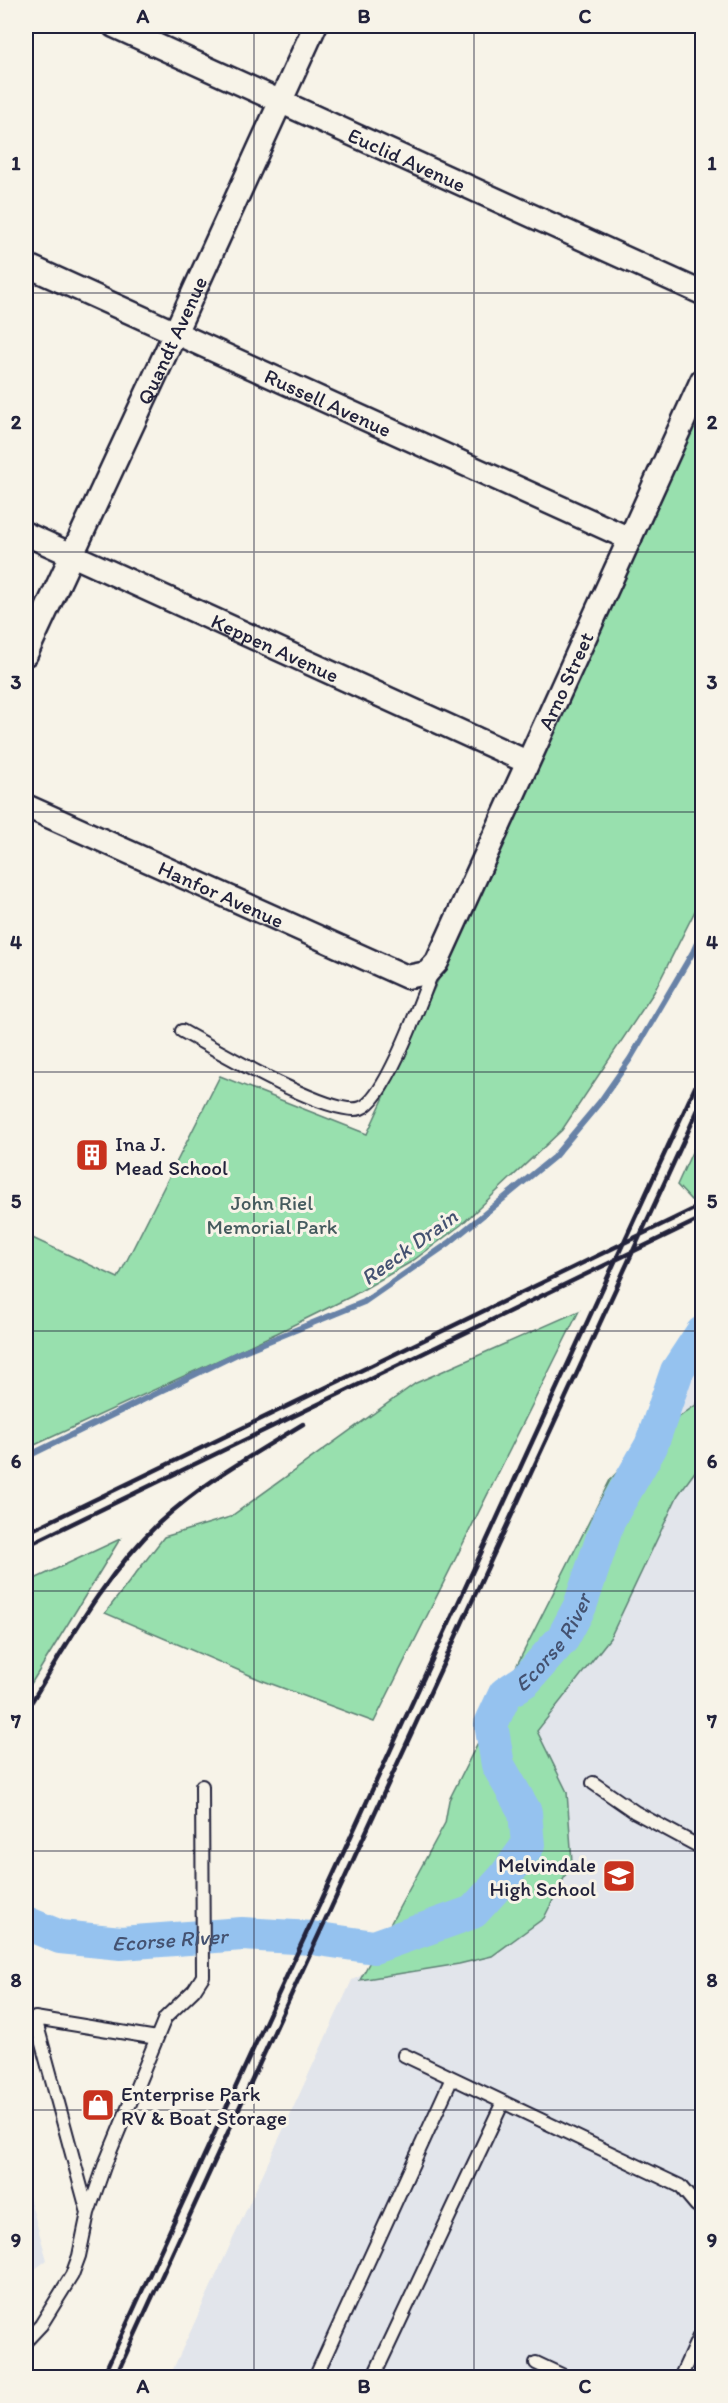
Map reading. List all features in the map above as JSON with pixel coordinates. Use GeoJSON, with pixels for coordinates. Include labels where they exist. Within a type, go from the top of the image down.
{"type":"FeatureCollection","features":[{"type":"Feature","properties":{"kind":"street","name":"Euclid Avenue"},"geometry":{"type":"LineString","coordinates":[[114,26],[702,293]]}},
{"type":"Feature","properties":{"kind":"street","name":"Quandt Avenue"},"geometry":{"type":"LineString","coordinates":[[26,654],[315,26]]}},
{"type":"Feature","properties":{"kind":"street","name":"Russell Avenue"},"geometry":{"type":"LineString","coordinates":[[26,265],[630,539]]}},
{"type":"Feature","properties":{"kind":"street","name":"Arno Street"},"geometry":{"type":"LineString","coordinates":[[426,972],[527,762],[702,380]]}},
{"type":"Feature","properties":{"kind":"street","name":"Keppen Avenue"},"geometry":{"type":"LineString","coordinates":[[26,534],[527,762]]}},
{"type":"Feature","properties":{"kind":"street","name":"Hanfor Avenue"},"geometry":{"type":"LineString","coordinates":[[26,806],[407,977],[426,972]]}},
{"type":"Feature","properties":{"kind":"lane"},"geometry":{"type":"LineString","coordinates":[[182,1031],[312,1099],[350,1108],[361,1108],[376,1097],[411,1027],[426,972]]}},
{"type":"Feature","properties":{"kind":"lane"},"geometry":{"type":"LineString","coordinates":[[593,1783],[635,1812],[702,1848]]}},
{"type":"Feature","properties":{"kind":"lane"},"geometry":{"type":"LineString","coordinates":[[26,2341],[41,2325],[72,2275],[79,2256],[88,2213],[117,2134],[165,2018],[195,1990],[203,1976],[201,1786]]}},
{"type":"Feature","properties":{"kind":"lane"},"geometry":{"type":"LineString","coordinates":[[88,2213],[35,2018],[157,2038]]}},
{"type":"Feature","properties":{"kind":"lane"},"geometry":{"type":"LineString","coordinates":[[404,2055],[680,2186],[702,2209]]}},
{"type":"Feature","properties":{"kind":"lane"},"geometry":{"type":"LineString","coordinates":[[315,2378],[453,2078]]}},
{"type":"Feature","properties":{"kind":"lane"},"geometry":{"type":"LineString","coordinates":[[373,2378],[503,2102]]}},
{"type":"Feature","properties":{"kind":"lane"},"geometry":{"type":"LineString","coordinates":[[680,2378],[702,2330]]}},
{"type":"Feature","properties":{"kind":"lane"},"geometry":{"type":"LineString","coordinates":[[536,2363],[568,2378]]}},
{"type":"Feature","properties":{"kind":"shaded area","name":"Melvindale High School"},"geometry":{"type":"Polygon","coordinates":[[[702,1361],[702,2377],[169,2378],[352,1980],[375,1969],[517,1728],[667,1456],[689,1378],[702,1361]]]}},
{"type":"Feature","properties":{"kind":"shaded area"},"geometry":{"type":"Polygon","coordinates":[[[26,2186],[47,2260],[26,2276],[26,2186]]]}},
{"type":"Feature","properties":{"kind":"green space","name":"John Riel Memorial Park"},"geometry":{"type":"Polygon","coordinates":[[[702,409],[702,897],[654,992],[562,1130],[461,1225],[411,1262],[352,1296],[277,1333],[26,1449],[26,1235],[118,1278],[220,1076],[367,1134],[702,409]]]}},
{"type":"Feature","properties":{"kind":"green space"},"geometry":{"type":"Polygon","coordinates":[[[702,1130],[702,1195],[691,1200],[677,1185],[702,1130]]]}},
{"type":"Feature","properties":{"kind":"green space"},"geometry":{"type":"Polygon","coordinates":[[[579,1311],[374,1722],[261,1680],[105,1613],[164,1537],[230,1517],[416,1383],[579,1311]]]}},
{"type":"Feature","properties":{"kind":"green space"},"geometry":{"type":"Polygon","coordinates":[[[702,1386],[702,1462],[678,1495],[610,1638],[537,1731],[567,1792],[572,1862],[544,1918],[492,1956],[459,1964],[360,1980],[445,1823],[449,1800],[610,1480],[646,1441],[697,1404],[702,1386]]]}},
{"type":"Feature","properties":{"kind":"green space"},"geometry":{"type":"Polygon","coordinates":[[[120,1539],[26,1692],[26,1583],[120,1539]]]}},
{"type":"Feature","properties":{"kind":"waterway","name":"Reeck Drain"},"geometry":{"type":"LineString","coordinates":[[26,1457],[239,1353],[364,1302],[449,1243],[554,1157],[600,1102],[630,1059],[693,952],[702,932]]}},
{"type":"Feature","properties":{"kind":"waterway","name":"Ecorse River"},"geometry":{"type":"LineString","coordinates":[[26,1923],[60,1937],[121,1943],[242,1934],[312,1938],[374,1947],[473,1912],[504,1878],[528,1845],[525,1812],[498,1765],[491,1724],[505,1694],[526,1680],[563,1638],[580,1606],[609,1519],[651,1446],[677,1371],[702,1333]]}},
{"type":"Feature","properties":{"kind":"railway"},"geometry":{"type":"LineString","coordinates":[[102,2378],[702,1072]]}},
{"type":"Feature","properties":{"kind":"railway"},"geometry":{"type":"LineString","coordinates":[[115,2378],[702,1101]]}},
{"type":"Feature","properties":{"kind":"railway"},"geometry":{"type":"LineString","coordinates":[[26,1533],[702,1205]]}},
{"type":"Feature","properties":{"kind":"railway"},"geometry":{"type":"LineString","coordinates":[[26,1546],[702,1218]]}},
{"type":"Feature","properties":{"kind":"railway"},"geometry":{"type":"LineString","coordinates":[[26,1711],[104,1588],[121,1565],[160,1522],[193,1494],[303,1424]]}},
{"type":"Feature","properties":{"kind":"place","name":"Ina J. Mead School"},"geometry":{"type":"Point","coordinates":[92,1155]}},
{"type":"Feature","properties":{"kind":"place","name":"Melvindale High School"},"geometry":{"type":"Point","coordinates":[619,1876]}},
{"type":"Feature","properties":{"kind":"place","name":"Enterprise Park RV & Boat Storage"},"geometry":{"type":"Point","coordinates":[98,2105]}}]}
